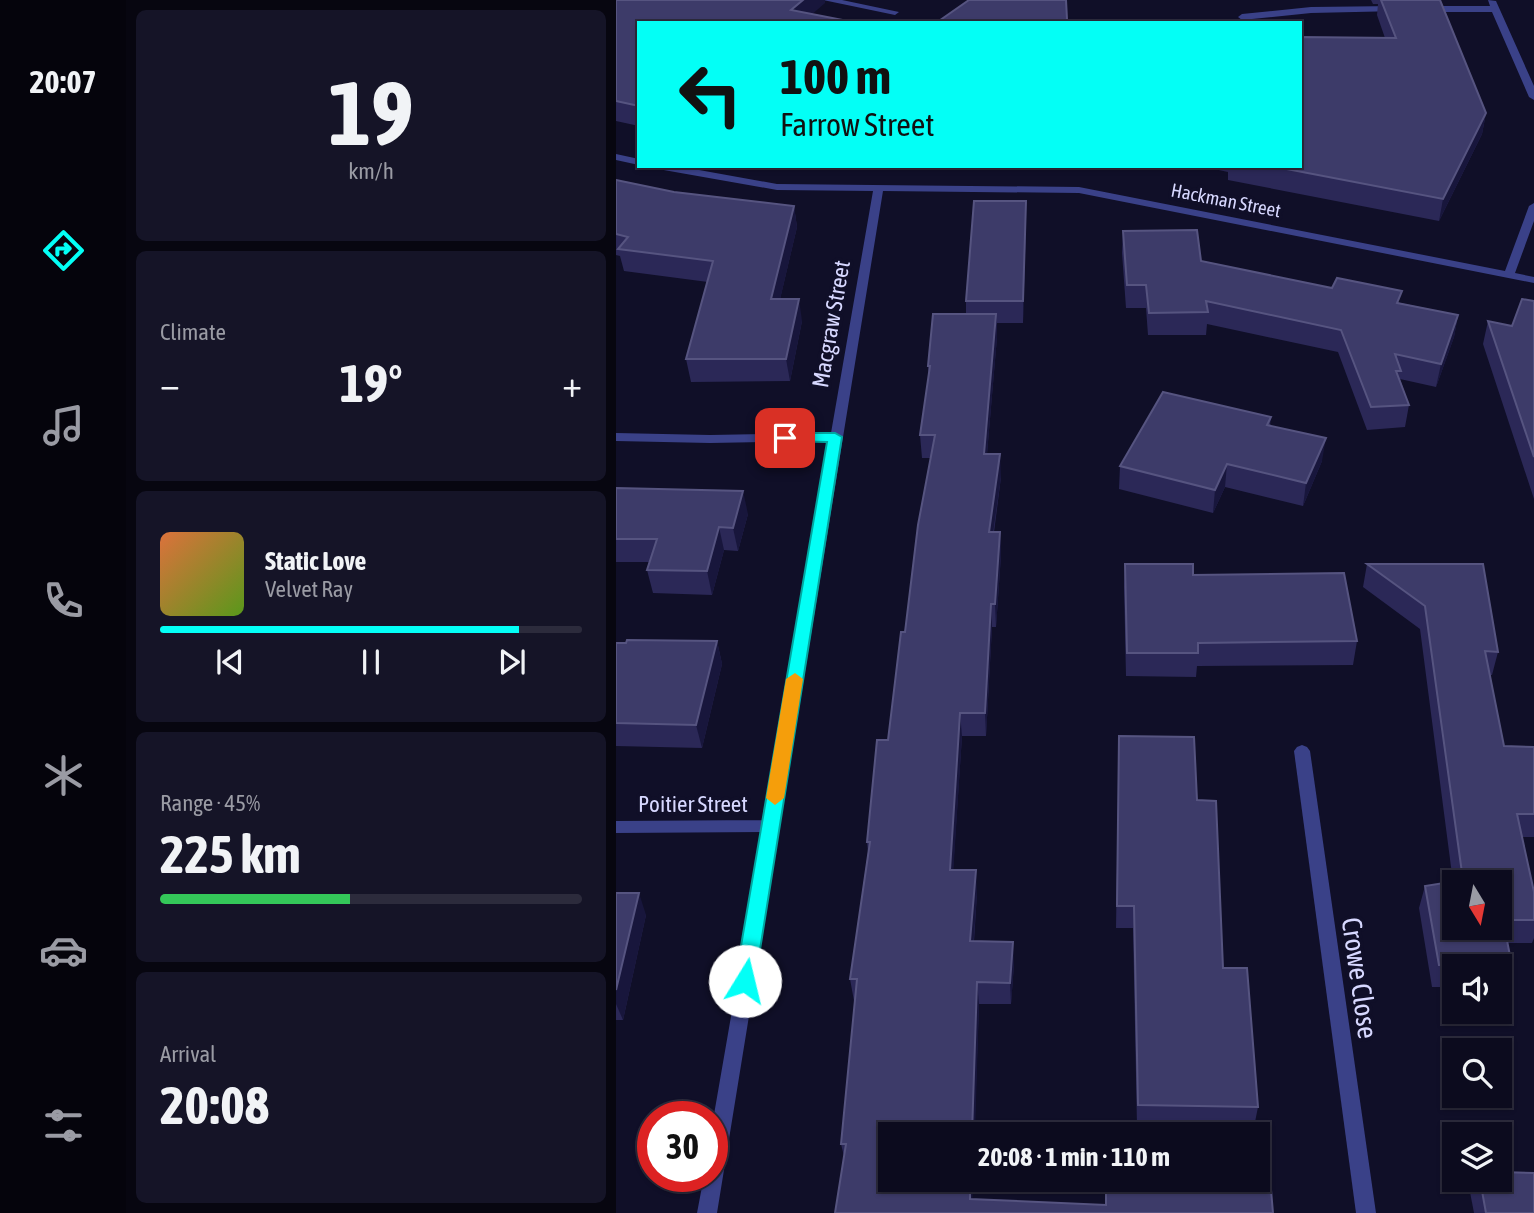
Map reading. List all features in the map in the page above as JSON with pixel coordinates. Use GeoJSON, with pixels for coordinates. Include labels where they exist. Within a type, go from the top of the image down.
{"type":"FeatureCollection","features":[{"type":"Feature","properties":{"kind":"street"},"geometry":{"type":"LineString","coordinates":[[827,0],[895,12]]}},
{"type":"Feature","properties":{"kind":"street"},"geometry":{"type":"LineString","coordinates":[[1416,9],[1493,5],[1534,97]]}},
{"type":"Feature","properties":{"kind":"street"},"geometry":{"type":"LineString","coordinates":[[1242,17],[1299,10],[1403,9]]}},
{"type":"Feature","properties":{"kind":"street"},"geometry":{"type":"LineString","coordinates":[[616,157],[637,162]]}},
{"type":"Feature","properties":{"kind":"street","name":"Hackman Street"},"geometry":{"type":"LineString","coordinates":[[669,168],[777,187],[1056,188],[1101,192],[1534,280]]}},
{"type":"Feature","properties":{"kind":"street","name":"Macgraw Street"},"geometry":{"type":"LineString","coordinates":[[706,1213],[878,189]]}},
{"type":"Feature","properties":{"kind":"street"},"geometry":{"type":"LineString","coordinates":[[1509,275],[1534,206]]}},
{"type":"Feature","properties":{"kind":"street"},"geometry":{"type":"LineString","coordinates":[[616,436],[710,439],[835,437]]}},
{"type":"Feature","properties":{"kind":"street","name":"Crowe Close"},"geometry":{"type":"LineString","coordinates":[[1302,751],[1366,1213]]}},
{"type":"Feature","properties":{"kind":"street","name":"Poitier Street"},"geometry":{"type":"LineString","coordinates":[[616,827],[770,826]]}},
{"type":"Feature","properties":{"kind":"building"},"geometry":{"type":"Polygon","coordinates":[[[616,0],[803,0],[791,10],[848,21],[637,21],[637,106],[616,101],[616,0]]]}},
{"type":"Feature","properties":{"kind":"building"},"geometry":{"type":"Polygon","coordinates":[[[969,0],[1066,0],[1067,19],[1064,21],[939,21],[969,0]]]}},
{"type":"Feature","properties":{"kind":"building"},"geometry":{"type":"Polygon","coordinates":[[[1381,0],[1440,0],[1486,113],[1443,199],[1281,168],[1302,168],[1302,37],[1396,38],[1381,0]]]}},
{"type":"Feature","properties":{"kind":"building"},"geometry":{"type":"Polygon","coordinates":[[[616,180],[674,192],[794,206],[771,299],[799,299],[786,359],[686,359],[713,261],[618,249],[628,237],[616,234],[616,180]]]}},
{"type":"Feature","properties":{"kind":"building"},"geometry":{"type":"Polygon","coordinates":[[[974,201],[1026,201],[1023,301],[966,301],[974,201]]]}},
{"type":"Feature","properties":{"kind":"building"},"geometry":{"type":"Polygon","coordinates":[[[1197,230],[1201,261],[1332,288],[1337,278],[1402,291],[1397,303],[1458,315],[1441,364],[1395,354],[1401,371],[1396,371],[1409,405],[1371,407],[1341,330],[1206,301],[1208,312],[1149,313],[1146,285],[1127,285],[1123,231],[1197,230]]]}},
{"type":"Feature","properties":{"kind":"building"},"geometry":{"type":"Polygon","coordinates":[[[1522,299],[1534,301],[1534,457],[1488,321],[1512,326],[1522,299]]]}},
{"type":"Feature","properties":{"kind":"building"},"geometry":{"type":"Polygon","coordinates":[[[933,314],[996,314],[984,454],[1000,454],[989,532],[1000,532],[995,604],[991,604],[985,713],[960,713],[950,870],[976,870],[970,941],[1013,942],[1010,983],[977,982],[972,1122],[878,1122],[878,1192],[970,1192],[970,1199],[1106,1205],[1106,1192],[1271,1190],[1273,1213],[835,1213],[846,1144],[841,1144],[857,979],[850,979],[870,842],[867,842],[877,740],[888,740],[901,632],[905,632],[918,525],[935,435],[920,435],[933,314]]]}},
{"type":"Feature","properties":{"kind":"building"},"geometry":{"type":"Polygon","coordinates":[[[1163,392],[1271,417],[1267,425],[1326,438],[1306,483],[1227,464],[1215,490],[1120,466],[1163,392]]]}},
{"type":"Feature","properties":{"kind":"building"},"geometry":{"type":"Polygon","coordinates":[[[616,488],[743,491],[733,528],[719,527],[707,571],[647,570],[657,539],[616,539],[616,488]]]}},
{"type":"Feature","properties":{"kind":"building"},"geometry":{"type":"Polygon","coordinates":[[[1125,564],[1193,564],[1193,575],[1344,573],[1357,641],[1198,643],[1198,653],[1127,653],[1125,564]]]}},
{"type":"Feature","properties":{"kind":"building"},"geometry":{"type":"Polygon","coordinates":[[[1367,564],[1483,564],[1498,652],[1485,651],[1504,746],[1534,747],[1534,814],[1517,814],[1534,892],[1534,920],[1512,920],[1512,870],[1462,870],[1425,606],[1367,564]]]}},
{"type":"Feature","properties":{"kind":"building"},"geometry":{"type":"Polygon","coordinates":[[[627,640],[717,641],[696,725],[616,723],[616,643],[626,643],[627,640]]]}},
{"type":"Feature","properties":{"kind":"building"},"geometry":{"type":"Polygon","coordinates":[[[1119,736],[1194,737],[1197,800],[1216,801],[1223,968],[1247,968],[1258,1107],[1138,1105],[1134,906],[1117,906],[1119,736]]]}},
{"type":"Feature","properties":{"kind":"building"},"geometry":{"type":"Polygon","coordinates":[[[1442,883],[1442,940],[1507,940],[1510,954],[1442,954],[1442,965],[1439,965],[1425,886],[1442,883]]]}},
{"type":"Feature","properties":{"kind":"building"},"geometry":{"type":"Polygon","coordinates":[[[616,893],[639,893],[616,990],[616,893]]]}},
{"type":"Feature","properties":{"kind":"building"},"geometry":{"type":"Polygon","coordinates":[[[1512,1172],[1534,1173],[1534,1213],[1486,1213],[1482,1192],[1512,1192],[1512,1172]]]}},
{"type":"Feature","properties":{"kind":"slow traffic"},"geometry":{"type":"LineString","coordinates":[[775,798],[795,679]]}},
{"type":"Feature","properties":{"kind":"route"},"geometry":{"type":"LineString","coordinates":[[745,981],[835,437],[785,438]]}}]}
